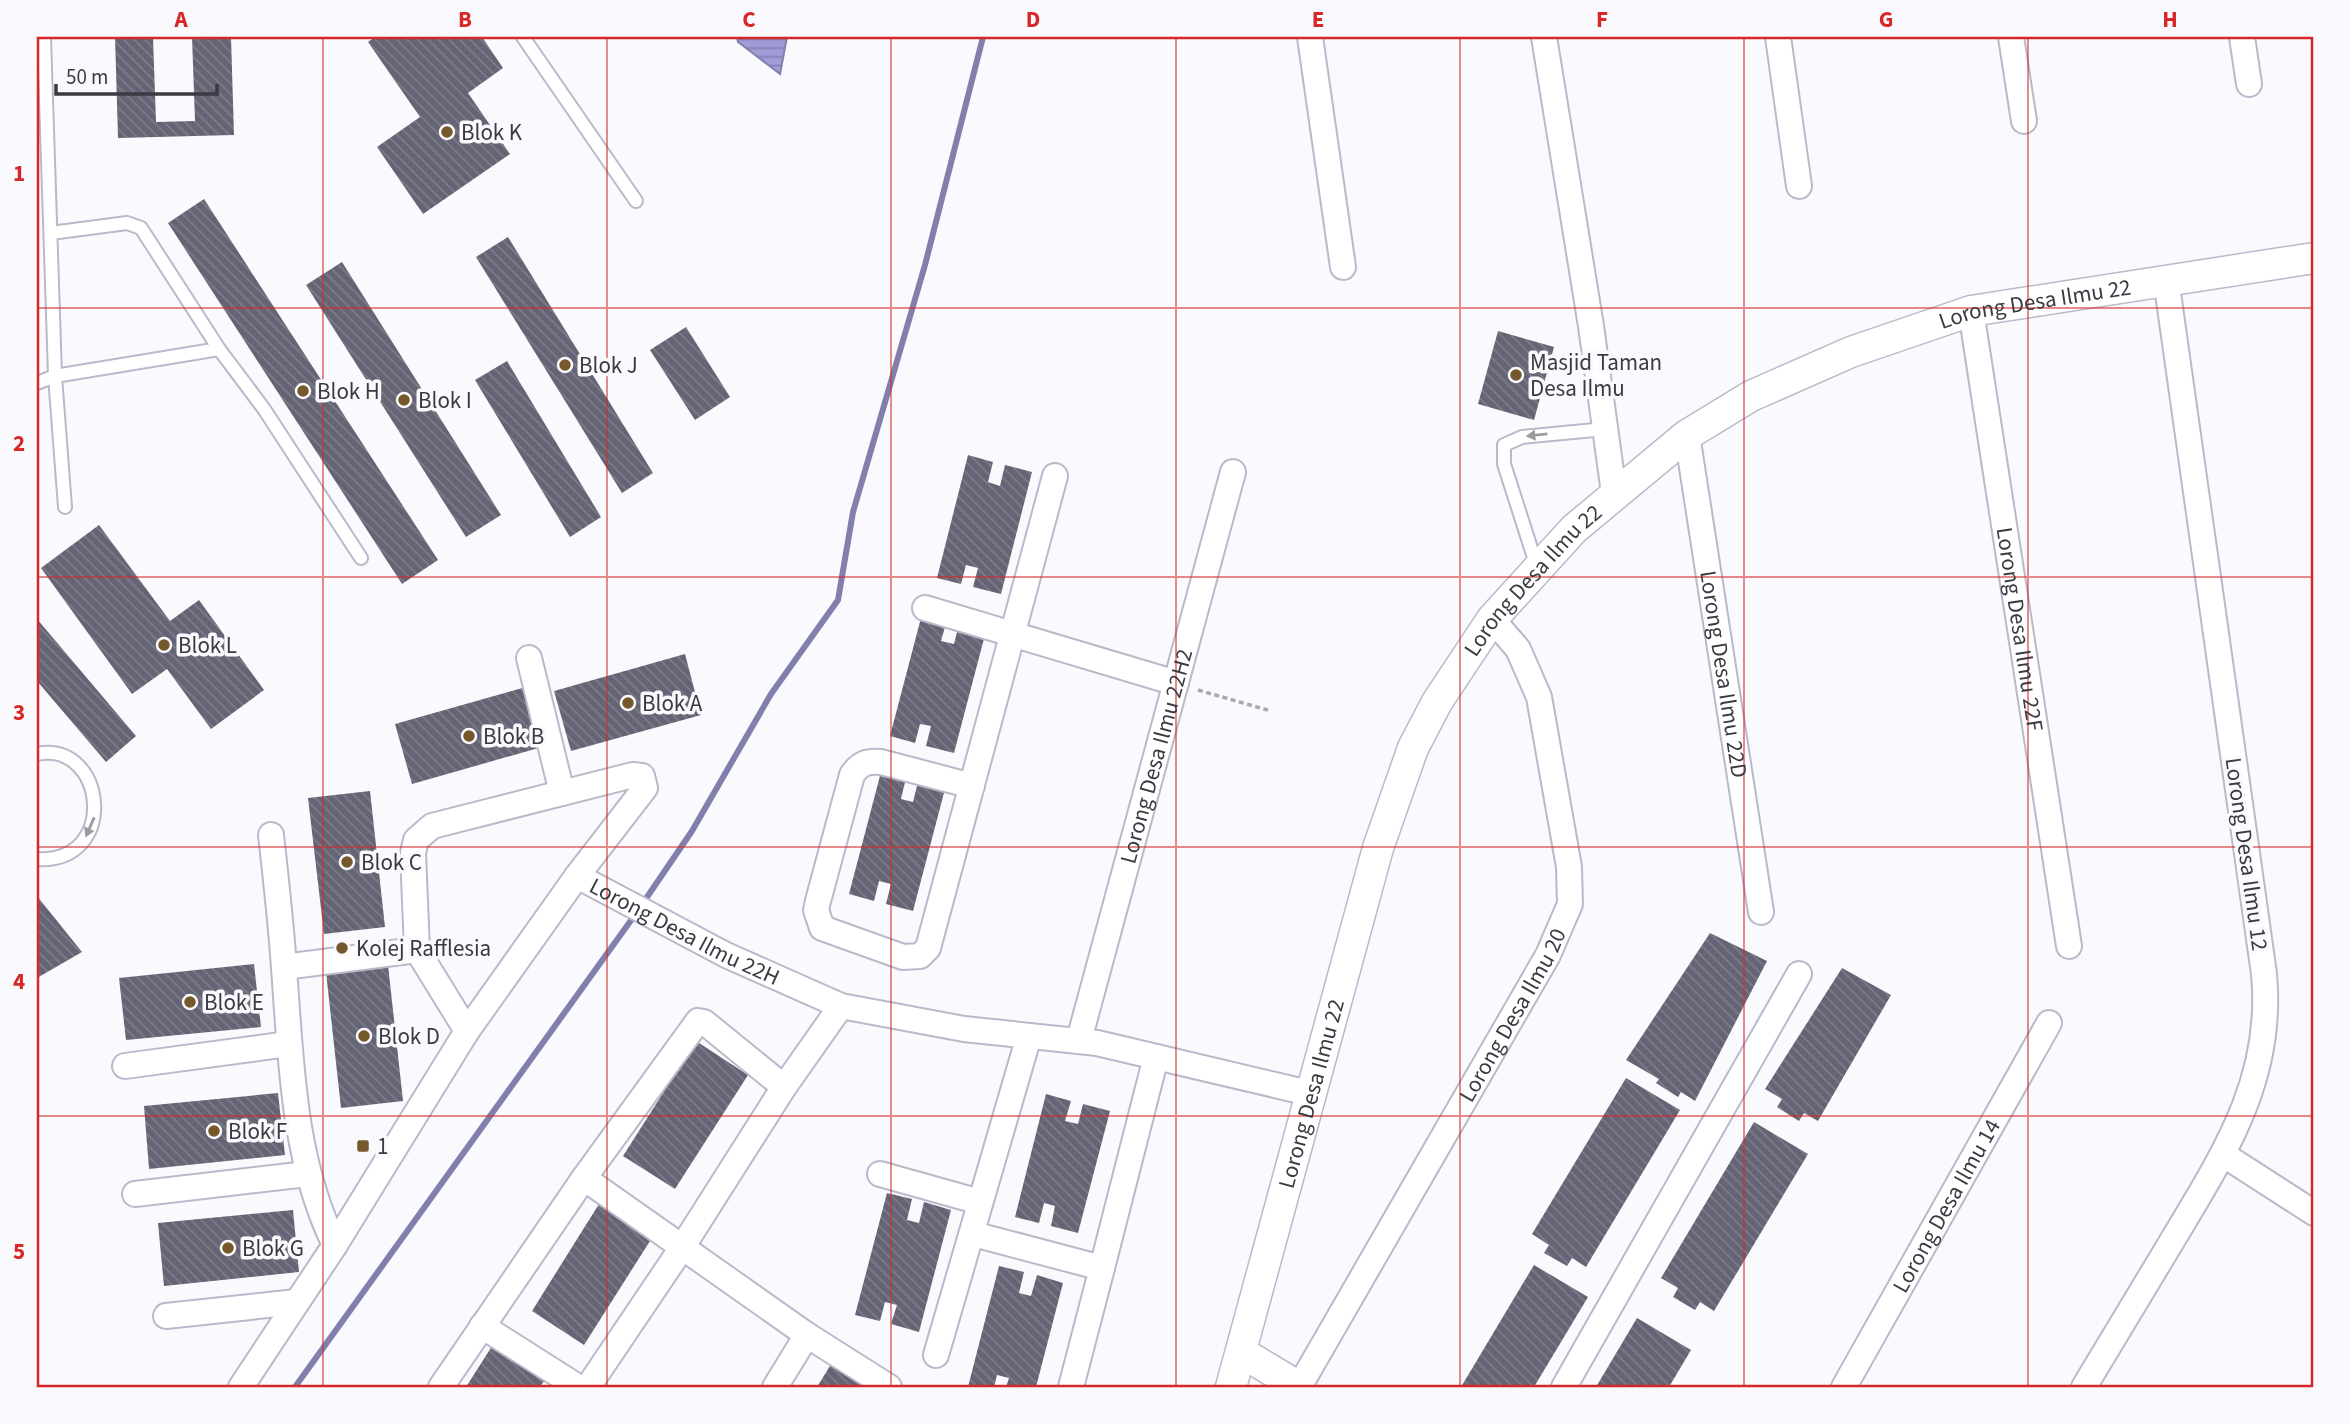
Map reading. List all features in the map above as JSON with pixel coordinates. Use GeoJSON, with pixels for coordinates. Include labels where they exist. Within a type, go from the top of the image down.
{"type":"FeatureCollection","features":[{"type":"Feature","properties":{"kind":"street"},"geometry":{"type":"LineString","coordinates":[[1310,37],[1343,267]]}},
{"type":"Feature","properties":{"kind":"street"},"geometry":{"type":"LineString","coordinates":[[1545,37],[1614,493]]}},
{"type":"Feature","properties":{"kind":"street"},"geometry":{"type":"LineString","coordinates":[[1778,37],[1799,186]]}},
{"type":"Feature","properties":{"kind":"street"},"geometry":{"type":"LineString","coordinates":[[2011,37],[2024,121]]}},
{"type":"Feature","properties":{"kind":"street"},"geometry":{"type":"LineString","coordinates":[[2242,37],[2249,83]]}},
{"type":"Feature","properties":{"kind":"street","name":"Lorong Desa Ilmu 22"},"geometry":{"type":"LineString","coordinates":[[1231,1387],[1309,1093],[1378,848],[1413,748],[1437,702],[1492,619],[1537,567],[1614,493],[1687,435],[1751,396],[1801,372],[1971,311],[2314,258]]}},
{"type":"Feature","properties":{"kind":"street","name":"Lorong Desa Ilmu 12"},"geometry":{"type":"LineString","coordinates":[[2084,1387],[2224,1155],[2255,1080],[2266,1026],[2266,998],[2166,279]]}},
{"type":"Feature","properties":{"kind":"street","name":"Lorong Desa Ilmu 22F"},"geometry":{"type":"LineString","coordinates":[[1971,311],[2069,946]]}},
{"type":"Feature","properties":{"kind":"street","name":"Lorong Desa Ilmu 22D"},"geometry":{"type":"LineString","coordinates":[[1687,435],[1761,912]]}},
{"type":"Feature","properties":{"kind":"street","name":"Lorong Desa Ilmu 22H2"},"geometry":{"type":"LineString","coordinates":[[1079,1040],[1233,472]]}},
{"type":"Feature","properties":{"kind":"street"},"geometry":{"type":"LineString","coordinates":[[972,786],[881,762],[871,761],[856,768],[816,910],[822,928],[903,957],[912,959],[925,952],[972,786],[1055,476]]}},
{"type":"Feature","properties":{"kind":"street"},"geometry":{"type":"LineString","coordinates":[[925,608],[1176,683]]}},
{"type":"Feature","properties":{"kind":"street","name":"Lorong Desa Ilmu 20"},"geometry":{"type":"LineString","coordinates":[[1299,1387],[1548,955],[1570,904],[1569,867],[1539,697],[1518,649],[1492,619]]}},
{"type":"Feature","properties":{"kind":"street"},"geometry":{"type":"LineString","coordinates":[[529,658],[562,793]]}},
{"type":"Feature","properties":{"kind":"street"},"geometry":{"type":"LineString","coordinates":[[467,1031],[416,950],[413,853],[415,840],[432,826],[639,774],[646,786],[577,876]]}},
{"type":"Feature","properties":{"kind":"street"},"geometry":{"type":"LineString","coordinates":[[271,835],[284,968],[288,1044],[307,1174],[317,1206],[335,1245]]}},
{"type":"Feature","properties":{"kind":"street","name":"Lorong Desa Ilmu 22H"},"geometry":{"type":"LineString","coordinates":[[241,1387],[335,1245],[467,1031],[577,876],[636,905],[691,937],[841,1006],[930,1024],[1079,1040],[1309,1093]]}},
{"type":"Feature","properties":{"kind":"street"},"geometry":{"type":"LineString","coordinates":[[284,968],[416,950]]}},
{"type":"Feature","properties":{"kind":"street"},"geometry":{"type":"LineString","coordinates":[[1564,1387],[1799,974]]}},
{"type":"Feature","properties":{"kind":"street"},"geometry":{"type":"LineString","coordinates":[[588,1387],[683,1246],[784,1087],[841,1006]]}},
{"type":"Feature","properties":{"kind":"street"},"geometry":{"type":"LineString","coordinates":[[441,1387],[584,1178],[699,1020],[784,1087]]}},
{"type":"Feature","properties":{"kind":"street","name":"Lorong Desa Ilmu 14"},"geometry":{"type":"LineString","coordinates":[[1844,1387],[2049,1023]]}},
{"type":"Feature","properties":{"kind":"street"},"geometry":{"type":"LineString","coordinates":[[936,1355],[1029,1036]]}},
{"type":"Feature","properties":{"kind":"street"},"geometry":{"type":"LineString","coordinates":[[125,1066],[288,1044]]}},
{"type":"Feature","properties":{"kind":"street"},"geometry":{"type":"LineString","coordinates":[[1071,1387],[1156,1057]]}},
{"type":"Feature","properties":{"kind":"street"},"geometry":{"type":"LineString","coordinates":[[2224,1155],[2314,1213]]}},
{"type":"Feature","properties":{"kind":"street"},"geometry":{"type":"LineString","coordinates":[[135,1194],[307,1174]]}},
{"type":"Feature","properties":{"kind":"street"},"geometry":{"type":"LineString","coordinates":[[880,1174],[980,1202]]}},
{"type":"Feature","properties":{"kind":"street"},"geometry":{"type":"LineString","coordinates":[[584,1178],[807,1335],[889,1387]]}},
{"type":"Feature","properties":{"kind":"street"},"geometry":{"type":"LineString","coordinates":[[973,1234],[1102,1268]]}},
{"type":"Feature","properties":{"kind":"street"},"geometry":{"type":"LineString","coordinates":[[166,1316],[296,1302]]}},
{"type":"Feature","properties":{"kind":"street"},"geometry":{"type":"LineString","coordinates":[[482,1326],[578,1387]]}},
{"type":"Feature","properties":{"kind":"street"},"geometry":{"type":"LineString","coordinates":[[775,1387],[807,1335]]}},
{"type":"Feature","properties":{"kind":"street"},"geometry":{"type":"LineString","coordinates":[[1241,1352],[1299,1387]]}},
{"type":"Feature","properties":{"kind":"lane"},"geometry":{"type":"LineString","coordinates":[[44,37],[55,376],[65,507]]}},
{"type":"Feature","properties":{"kind":"lane"},"geometry":{"type":"LineString","coordinates":[[523,37],[636,201]]}},
{"type":"Feature","properties":{"kind":"lane"},"geometry":{"type":"LineString","coordinates":[[51,233],[127,223],[141,228],[219,349],[264,409],[361,558]]}},
{"type":"Feature","properties":{"kind":"lane"},"geometry":{"type":"LineString","coordinates":[[37,383],[55,376],[219,349]]}},
{"type":"Feature","properties":{"kind":"lane"},"geometry":{"type":"LineString","coordinates":[[1537,567],[1504,464],[1504,445],[1522,437],[1605,429]]}},
{"type":"Feature","properties":{"kind":"lane"},"geometry":{"type":"LineString","coordinates":[[37,754],[61,756],[78,766],[90,782],[96,800],[94,820],[86,837],[72,851],[57,858],[37,859]]}},
{"type":"Feature","properties":{"kind":"path"},"geometry":{"type":"LineString","coordinates":[[1176,683],[1271,711]]}},
{"type":"Feature","properties":{"kind":"shaded area"},"geometry":{"type":"Polygon","coordinates":[[[737,37],[787,37],[780,74],[738,42],[737,37]]]}},
{"type":"Feature","properties":{"kind":"building"},"geometry":{"type":"Polygon","coordinates":[[[115,37],[153,37],[156,122],[195,121],[192,37],[231,37],[234,135],[118,138],[115,37]]]}},
{"type":"Feature","properties":{"kind":"building","name":"Blok K"},"geometry":{"type":"Polygon","coordinates":[[[375,37],[482,37],[503,68],[468,93],[510,154],[423,214],[377,147],[420,117],[368,42],[375,37]]]}},
{"type":"Feature","properties":{"kind":"building","name":"Blok H"},"geometry":{"type":"Polygon","coordinates":[[[204,199],[438,560],[402,584],[168,223],[204,199]]]}},
{"type":"Feature","properties":{"kind":"building","name":"Blok J"},"geometry":{"type":"Polygon","coordinates":[[[508,237],[653,473],[622,493],[476,257],[508,237]]]}},
{"type":"Feature","properties":{"kind":"building","name":"Blok I"},"geometry":{"type":"Polygon","coordinates":[[[342,262],[501,515],[466,537],[306,285],[342,262]]]}},
{"type":"Feature","properties":{"kind":"building"},"geometry":{"type":"Polygon","coordinates":[[[686,327],[730,397],[695,420],[650,350],[686,327]]]}},
{"type":"Feature","properties":{"kind":"building","name":"Masjid Taman Desa Ilmu"},"geometry":{"type":"Polygon","coordinates":[[[1498,331],[1554,347],[1534,420],[1478,404],[1498,331]]]}},
{"type":"Feature","properties":{"kind":"building"},"geometry":{"type":"Polygon","coordinates":[[[507,361],[601,517],[570,537],[475,380],[507,361]]]}},
{"type":"Feature","properties":{"kind":"building"},"geometry":{"type":"Polygon","coordinates":[[[968,455],[993,462],[988,482],[1000,486],[1005,465],[1032,472],[1001,594],[973,587],[978,568],[966,565],[961,584],[937,578],[968,455]]]}},
{"type":"Feature","properties":{"kind":"building","name":"Blok L"},"geometry":{"type":"Polygon","coordinates":[[[99,525],[170,621],[199,600],[264,690],[211,729],[167,669],[132,694],[41,568],[99,525]]]}},
{"type":"Feature","properties":{"kind":"building"},"geometry":{"type":"Polygon","coordinates":[[[922,614],[947,620],[941,641],[954,644],[959,624],[986,631],[954,753],[926,746],[931,726],[920,724],[915,743],[890,736],[922,614]]]}},
{"type":"Feature","properties":{"kind":"building"},"geometry":{"type":"Polygon","coordinates":[[[37,619],[136,736],[106,762],[37,681],[37,619]]]}},
{"type":"Feature","properties":{"kind":"building","name":"Blok A"},"geometry":{"type":"Polygon","coordinates":[[[685,654],[701,715],[571,751],[554,691],[685,654]]]}},
{"type":"Feature","properties":{"kind":"building","name":"Blok B"},"geometry":{"type":"Polygon","coordinates":[[[526,687],[542,747],[412,784],[395,724],[526,687]]]}},
{"type":"Feature","properties":{"kind":"building"},"geometry":{"type":"Polygon","coordinates":[[[881,772],[906,778],[901,799],[913,802],[918,782],[945,789],[913,911],[886,904],[891,884],[879,881],[874,901],[849,894],[881,772]]]}},
{"type":"Feature","properties":{"kind":"building","name":"Blok C"},"geometry":{"type":"Polygon","coordinates":[[[370,791],[385,927],[324,934],[308,798],[370,791]]]}},
{"type":"Feature","properties":{"kind":"building"},"geometry":{"type":"Polygon","coordinates":[[[37,896],[82,952],[37,978],[37,896]]]}},
{"type":"Feature","properties":{"kind":"building"},"geometry":{"type":"Polygon","coordinates":[[[1710,933],[1767,961],[1695,1101],[1681,1092],[1678,1097],[1656,1083],[1659,1079],[1626,1060],[1710,933]]]}},
{"type":"Feature","properties":{"kind":"building","name":"Blok E"},"geometry":{"type":"Polygon","coordinates":[[[254,964],[261,1027],[126,1040],[119,978],[254,964]]]}},
{"type":"Feature","properties":{"kind":"building","name":"Blok D"},"geometry":{"type":"Polygon","coordinates":[[[388,965],[403,1101],[341,1108],[326,972],[388,965]]]}},
{"type":"Feature","properties":{"kind":"building"},"geometry":{"type":"Polygon","coordinates":[[[1842,968],[1891,995],[1818,1121],[1804,1113],[1799,1121],[1777,1107],[1782,1099],[1765,1089],[1842,968]]]}},
{"type":"Feature","properties":{"kind":"building"},"geometry":{"type":"Polygon","coordinates":[[[696,1041],[748,1075],[675,1189],[623,1156],[696,1041]]]}},
{"type":"Feature","properties":{"kind":"building"},"geometry":{"type":"Polygon","coordinates":[[[1626,1078],[1680,1110],[1586,1267],[1572,1258],[1567,1266],[1544,1253],[1549,1245],[1532,1234],[1626,1078]]]}},
{"type":"Feature","properties":{"kind":"building","name":"Blok F"},"geometry":{"type":"Polygon","coordinates":[[[278,1093],[285,1155],[149,1169],[144,1106],[278,1093]]]}},
{"type":"Feature","properties":{"kind":"building"},"geometry":{"type":"Polygon","coordinates":[[[1046,1094],[1071,1101],[1065,1121],[1078,1124],[1083,1104],[1110,1111],[1078,1233],[1051,1226],[1055,1206],[1044,1203],[1039,1223],[1015,1217],[1046,1094]]]}},
{"type":"Feature","properties":{"kind":"building"},"geometry":{"type":"Polygon","coordinates":[[[1754,1122],[1808,1154],[1714,1311],[1700,1302],[1695,1310],[1673,1297],[1678,1288],[1661,1278],[1754,1122]]]}},
{"type":"Feature","properties":{"kind":"building"},"geometry":{"type":"Polygon","coordinates":[[[887,1193],[912,1199],[907,1220],[919,1223],[924,1202],[951,1210],[919,1332],[891,1324],[897,1305],[885,1302],[880,1321],[855,1315],[887,1193]]]}},
{"type":"Feature","properties":{"kind":"building"},"geometry":{"type":"Polygon","coordinates":[[[604,1196],[657,1230],[584,1345],[532,1311],[604,1196]]]}},
{"type":"Feature","properties":{"kind":"building","name":"Blok G"},"geometry":{"type":"Polygon","coordinates":[[[293,1210],[299,1272],[164,1286],[158,1223],[293,1210]]]}},
{"type":"Feature","properties":{"kind":"building"},"geometry":{"type":"Polygon","coordinates":[[[1534,1265],[1588,1297],[1534,1387],[1461,1387],[1534,1265]]]}},
{"type":"Feature","properties":{"kind":"building"},"geometry":{"type":"Polygon","coordinates":[[[999,1266],[1024,1272],[1019,1293],[1031,1296],[1037,1275],[1063,1283],[1036,1387],[1006,1387],[1009,1378],[997,1375],[994,1387],[968,1387],[999,1266]]]}},
{"type":"Feature","properties":{"kind":"building"},"geometry":{"type":"Polygon","coordinates":[[[1637,1318],[1691,1350],[1669,1387],[1596,1387],[1637,1318]]]}},
{"type":"Feature","properties":{"kind":"building"},"geometry":{"type":"Polygon","coordinates":[[[494,1343],[547,1377],[540,1387],[466,1387],[494,1343]]]}},
{"type":"Feature","properties":{"kind":"building"},"geometry":{"type":"Polygon","coordinates":[[[833,1361],[874,1387],[817,1387],[833,1361]]]}},
{"type":"Feature","properties":{"kind":"waterway"},"geometry":{"type":"LineString","coordinates":[[643,903],[692,831],[771,694],[838,600],[853,512],[925,265],[983,37]]}},
{"type":"Feature","properties":{"kind":"waterway"},"geometry":{"type":"LineString","coordinates":[[295,1387],[637,912]]}},
{"type":"Feature","properties":{"kind":"place","name":"Blok K"},"geometry":{"type":"Point","coordinates":[447,132]}},
{"type":"Feature","properties":{"kind":"place","name":"Blok J"},"geometry":{"type":"Point","coordinates":[565,365]}},
{"type":"Feature","properties":{"kind":"place","name":"Masjid Taman Desa Ilmu"},"geometry":{"type":"Point","coordinates":[1516,375]}},
{"type":"Feature","properties":{"kind":"place","name":"Blok H"},"geometry":{"type":"Point","coordinates":[303,391]}},
{"type":"Feature","properties":{"kind":"place","name":"Blok I"},"geometry":{"type":"Point","coordinates":[404,400]}},
{"type":"Feature","properties":{"kind":"place","name":"Blok L"},"geometry":{"type":"Point","coordinates":[164,645]}},
{"type":"Feature","properties":{"kind":"place","name":"Blok A"},"geometry":{"type":"Point","coordinates":[628,703]}},
{"type":"Feature","properties":{"kind":"place","name":"Blok B"},"geometry":{"type":"Point","coordinates":[469,736]}},
{"type":"Feature","properties":{"kind":"place","name":"Blok C"},"geometry":{"type":"Point","coordinates":[347,862]}},
{"type":"Feature","properties":{"kind":"place","name":"Kolej Rafflesia"},"geometry":{"type":"Point","coordinates":[342,948]}},
{"type":"Feature","properties":{"kind":"place","name":"Blok E"},"geometry":{"type":"Point","coordinates":[190,1002]}},
{"type":"Feature","properties":{"kind":"place","name":"Blok D"},"geometry":{"type":"Point","coordinates":[364,1036]}},
{"type":"Feature","properties":{"kind":"place","name":"Blok F"},"geometry":{"type":"Point","coordinates":[214,1131]}},
{"type":"Feature","properties":{"kind":"place","name":"1"},"geometry":{"type":"Point","coordinates":[363,1146]}},
{"type":"Feature","properties":{"kind":"place","name":"Blok G"},"geometry":{"type":"Point","coordinates":[228,1248]}}]}
